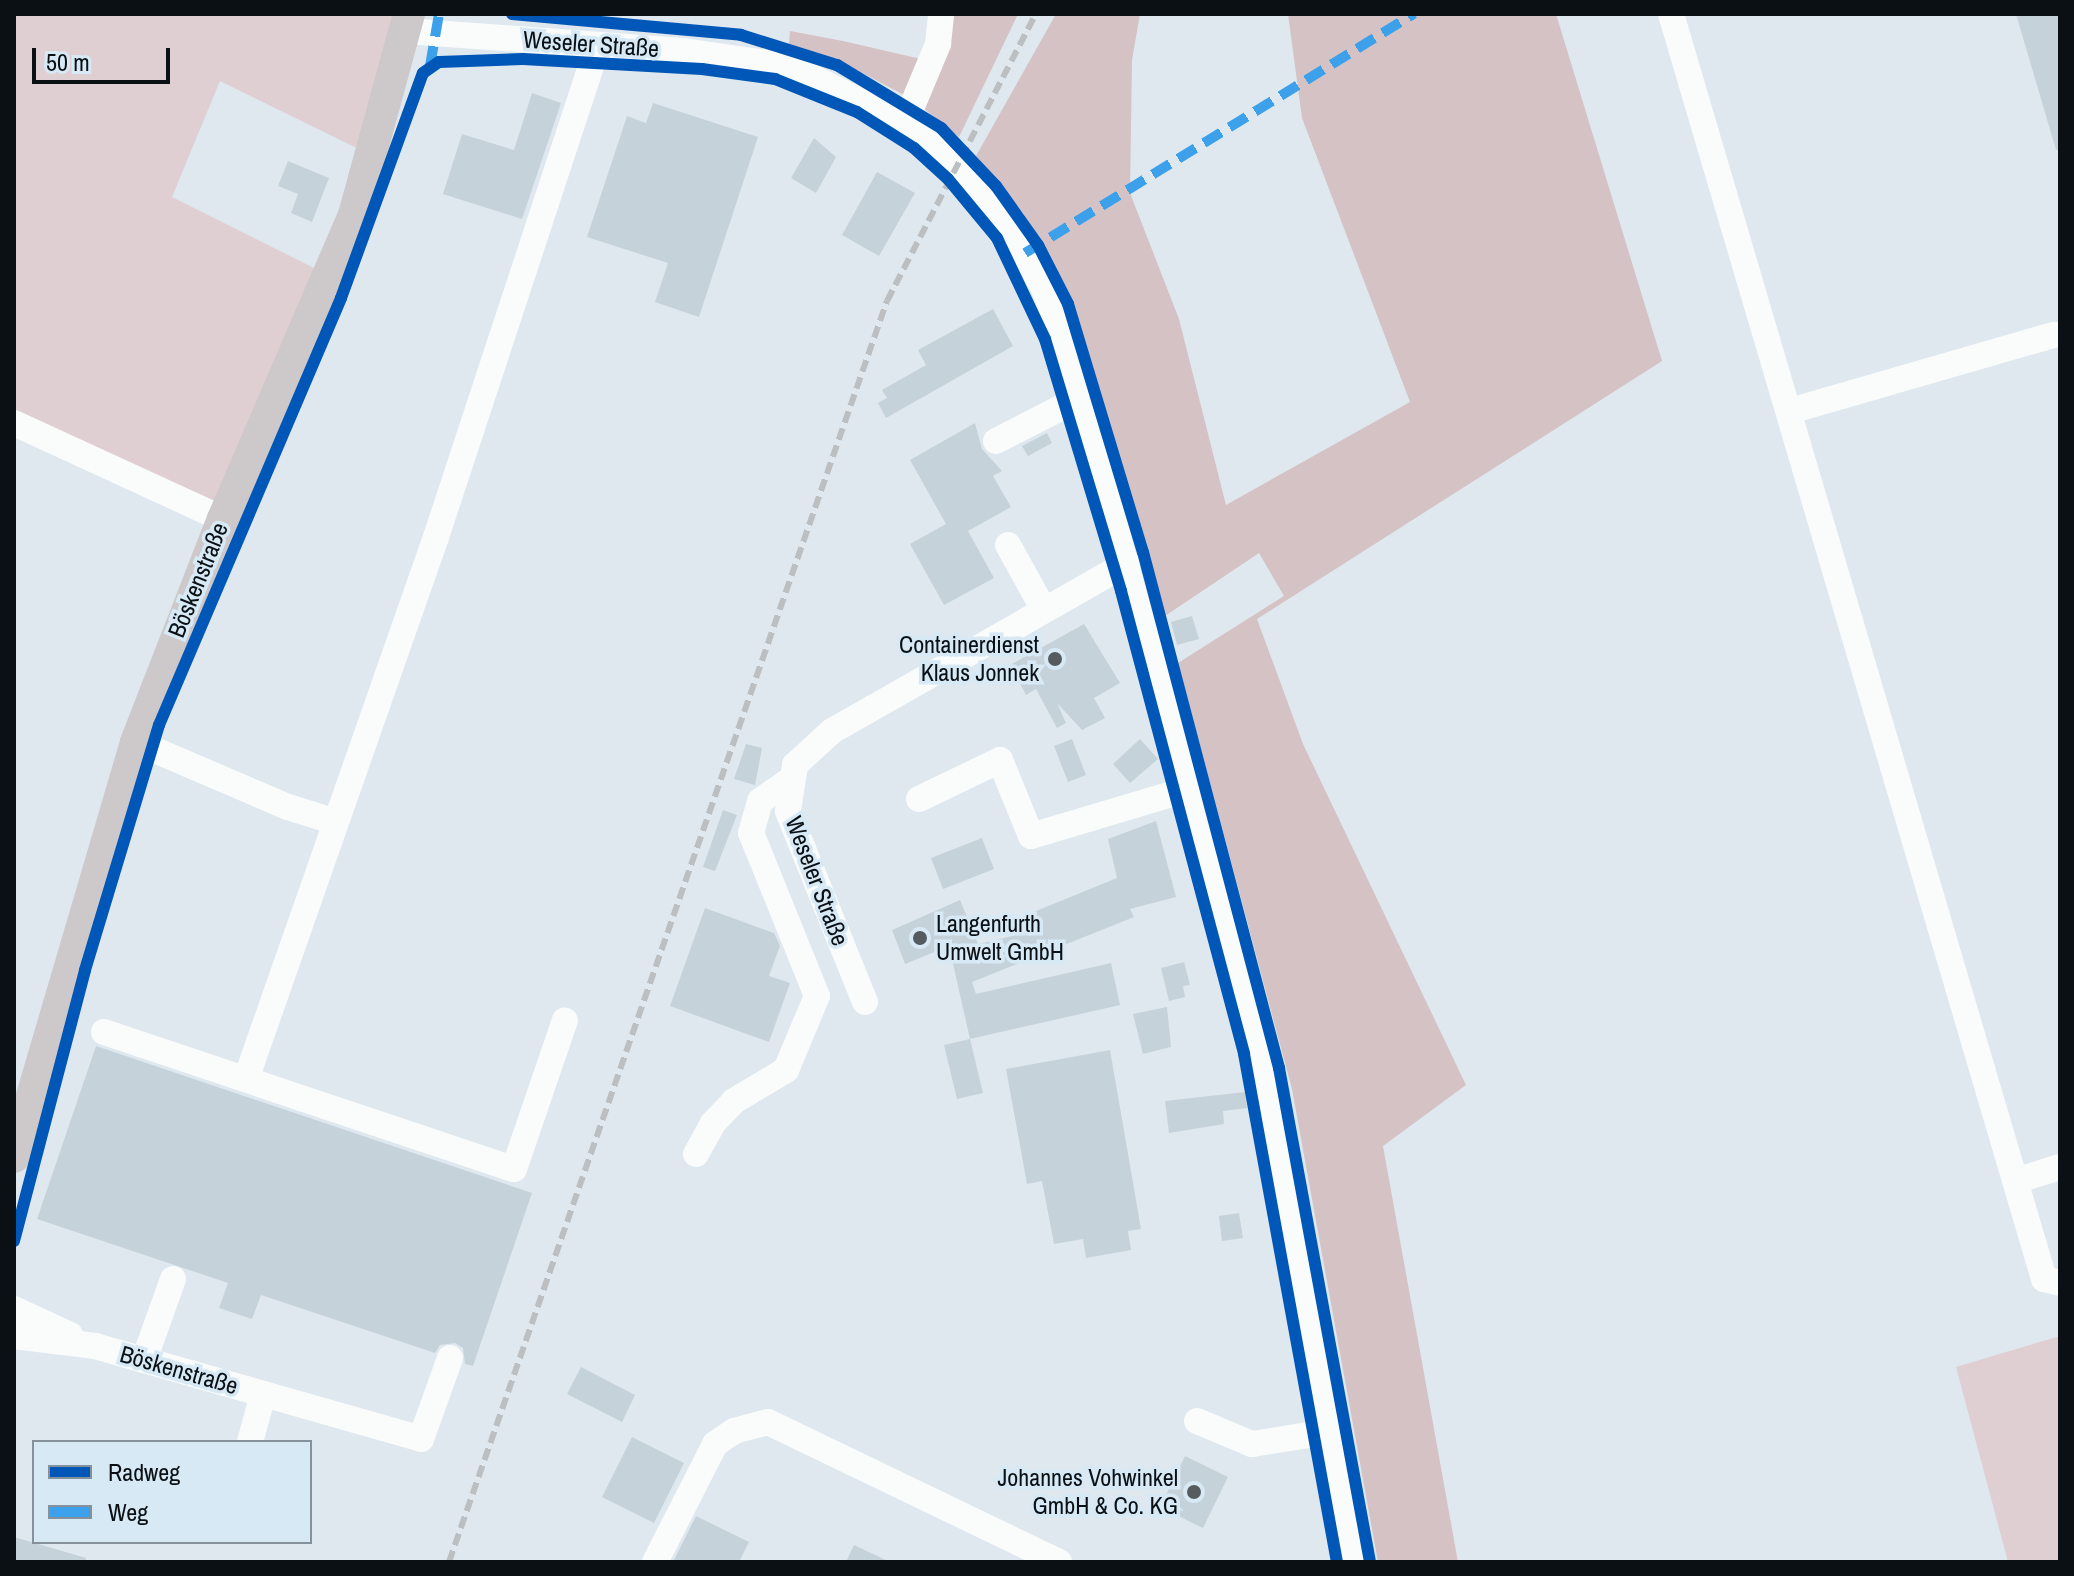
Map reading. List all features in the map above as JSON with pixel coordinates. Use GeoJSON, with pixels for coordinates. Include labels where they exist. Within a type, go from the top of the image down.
{"type":"FeatureCollection","features":[{"type":"Feature","properties":{"kind":"main road","name":"Böskenstraße"},"geometry":{"type":"LineString","coordinates":[[14,1157],[136,742],[223,519],[354,215],[408,23]]}},
{"type":"Feature","properties":{"kind":"street"},"geometry":{"type":"LineString","coordinates":[[905,123],[938,44],[941,14]]}},
{"type":"Feature","properties":{"kind":"street"},"geometry":{"type":"LineString","coordinates":[[1671,14],[2044,1279],[2060,1283]]}},
{"type":"Feature","properties":{"kind":"street","name":"Weseler Straße"},"geometry":{"type":"LineString","coordinates":[[408,23],[789,66],[905,123],[957,165],[1015,236],[1051,306],[1080,398],[1128,563],[1268,1088],[1352,1562]]}},
{"type":"Feature","properties":{"kind":"street"},"geometry":{"type":"LineString","coordinates":[[246,1079],[598,45]]}},
{"type":"Feature","properties":{"kind":"street"},"geometry":{"type":"LineString","coordinates":[[1790,411],[2054,335]]}},
{"type":"Feature","properties":{"kind":"street"},"geometry":{"type":"LineString","coordinates":[[996,441],[1080,398]]}},
{"type":"Feature","properties":{"kind":"street"},"geometry":{"type":"LineString","coordinates":[[14,423],[223,519]]}},
{"type":"Feature","properties":{"kind":"street"},"geometry":{"type":"LineString","coordinates":[[1008,545],[1044,610]]}},
{"type":"Feature","properties":{"kind":"street","name":"Weseler Straße"},"geometry":{"type":"LineString","coordinates":[[865,1002],[788,811],[789,781],[805,752],[832,731],[1128,563]]}},
{"type":"Feature","properties":{"kind":"street"},"geometry":{"type":"LineString","coordinates":[[136,742],[288,807],[336,822]]}},
{"type":"Feature","properties":{"kind":"street"},"geometry":{"type":"LineString","coordinates":[[919,799],[1000,760],[1031,836],[1189,789]]}},
{"type":"Feature","properties":{"kind":"street"},"geometry":{"type":"LineString","coordinates":[[696,1154],[713,1123],[734,1101],[786,1070],[817,996],[751,833],[760,801],[789,781]]}},
{"type":"Feature","properties":{"kind":"street"},"geometry":{"type":"LineString","coordinates":[[104,1032],[246,1079],[511,1177],[565,1020]]}},
{"type":"Feature","properties":{"kind":"street"},"geometry":{"type":"LineString","coordinates":[[2015,1181],[2060,1167]]}},
{"type":"Feature","properties":{"kind":"street"},"geometry":{"type":"LineString","coordinates":[[144,1360],[173,1279]]}},
{"type":"Feature","properties":{"kind":"street","name":"Böskenstraße"},"geometry":{"type":"LineString","coordinates":[[14,1309],[95,1346],[421,1439],[450,1358]]}},
{"type":"Feature","properties":{"kind":"street","name":"Böskenstraße"},"geometry":{"type":"LineString","coordinates":[[14,1336],[95,1346]]}},
{"type":"Feature","properties":{"kind":"street"},"geometry":{"type":"LineString","coordinates":[[251,1440],[263,1394]]}},
{"type":"Feature","properties":{"kind":"street"},"geometry":{"type":"LineString","coordinates":[[1197,1421],[1252,1444],[1328,1432]]}},
{"type":"Feature","properties":{"kind":"street"},"geometry":{"type":"LineString","coordinates":[[655,1562],[715,1444],[734,1431],[768,1422],[1059,1562]]}},
{"type":"Feature","properties":{"kind":"shaded area"},"geometry":{"type":"Polygon","coordinates":[[[14,14],[409,14],[373,156],[220,81],[172,197],[330,276],[213,514],[14,422],[14,14]]]}},
{"type":"Feature","properties":{"kind":"shaded area"},"geometry":{"type":"Polygon","coordinates":[[[949,14],[1018,14],[959,137],[923,108],[949,14]]]}},
{"type":"Feature","properties":{"kind":"shaded area"},"geometry":{"type":"Polygon","coordinates":[[[1056,14],[1140,14],[1132,60],[1130,193],[1179,319],[1226,505],[1410,402],[1302,118],[1288,14],[1556,14],[1662,361],[1257,619],[1303,744],[1466,1085],[1383,1146],[1458,1562],[1378,1562],[1292,1089],[1178,663],[1284,596],[1259,553],[1165,616],[1067,291],[1023,213],[976,156],[1056,14]]]}},
{"type":"Feature","properties":{"kind":"shaded area"},"geometry":{"type":"Polygon","coordinates":[[[790,31],[921,59],[906,96],[838,60],[789,44],[790,31]]]}},
{"type":"Feature","properties":{"kind":"shaded area"},"geometry":{"type":"Polygon","coordinates":[[[2060,1336],[2060,1562],[2008,1562],[1956,1367],[2060,1336]]]}},
{"type":"Feature","properties":{"kind":"building"},"geometry":{"type":"Polygon","coordinates":[[[2016,14],[2060,14],[2060,149],[2056,150],[2016,14]]]}},
{"type":"Feature","properties":{"kind":"building"},"geometry":{"type":"Polygon","coordinates":[[[532,93],[561,103],[522,219],[443,194],[462,134],[514,150],[532,93]]]}},
{"type":"Feature","properties":{"kind":"building"},"geometry":{"type":"Polygon","coordinates":[[[653,103],[758,137],[699,317],[655,302],[668,263],[587,237],[627,116],[646,123],[653,103]]]}},
{"type":"Feature","properties":{"kind":"building"},"geometry":{"type":"Polygon","coordinates":[[[814,138],[836,157],[816,193],[791,178],[814,138]]]}},
{"type":"Feature","properties":{"kind":"building"},"geometry":{"type":"Polygon","coordinates":[[[288,161],[329,178],[312,222],[291,213],[298,194],[278,186],[288,161]]]}},
{"type":"Feature","properties":{"kind":"building"},"geometry":{"type":"Polygon","coordinates":[[[877,172],[915,193],[879,256],[842,235],[877,172]]]}},
{"type":"Feature","properties":{"kind":"building"},"geometry":{"type":"Polygon","coordinates":[[[993,309],[1013,346],[886,418],[878,403],[887,398],[882,390],[926,365],[918,350],[993,309]]]}},
{"type":"Feature","properties":{"kind":"building"},"geometry":{"type":"Polygon","coordinates":[[[975,423],[982,449],[1002,471],[993,476],[1011,507],[968,531],[994,578],[944,605],[910,544],[946,524],[910,460],[975,423]]]}},
{"type":"Feature","properties":{"kind":"building"},"geometry":{"type":"Polygon","coordinates":[[[1047,433],[1052,443],[1028,456],[1022,446],[1047,433]]]}},
{"type":"Feature","properties":{"kind":"building"},"geometry":{"type":"Polygon","coordinates":[[[1192,616],[1199,639],[1177,645],[1171,622],[1192,616]]]}},
{"type":"Feature","properties":{"kind":"building"},"geometry":{"type":"Polygon","coordinates":[[[1084,624],[1120,683],[1094,698],[1105,718],[1082,730],[1057,703],[1066,723],[1057,728],[1036,689],[1026,695],[1010,665],[1084,624]]]}},
{"type":"Feature","properties":{"kind":"building"},"geometry":{"type":"Polygon","coordinates":[[[1072,739],[1086,775],[1068,782],[1054,746],[1072,739]]]}},
{"type":"Feature","properties":{"kind":"building"},"geometry":{"type":"Polygon","coordinates":[[[1140,739],[1158,759],[1130,783],[1113,764],[1140,739]]]}},
{"type":"Feature","properties":{"kind":"building"},"geometry":{"type":"Polygon","coordinates":[[[746,744],[762,748],[755,785],[734,779],[746,744]]]}},
{"type":"Feature","properties":{"kind":"building"},"geometry":{"type":"Polygon","coordinates":[[[723,810],[737,815],[715,871],[703,867],[723,810]]]}},
{"type":"Feature","properties":{"kind":"building"},"geometry":{"type":"Polygon","coordinates":[[[1156,821],[1176,897],[1130,909],[1134,917],[972,982],[976,994],[1111,963],[1120,1005],[970,1039],[949,946],[905,964],[892,930],[960,900],[978,944],[1025,933],[1019,918],[1117,878],[1108,839],[1156,821]]]}},
{"type":"Feature","properties":{"kind":"building"},"geometry":{"type":"Polygon","coordinates":[[[982,838],[994,869],[943,889],[931,858],[982,838]]]}},
{"type":"Feature","properties":{"kind":"building"},"geometry":{"type":"Polygon","coordinates":[[[705,908],[774,933],[780,946],[769,976],[790,983],[769,1042],[670,1006],[705,908]]]}},
{"type":"Feature","properties":{"kind":"building"},"geometry":{"type":"Polygon","coordinates":[[[1184,962],[1190,985],[1183,986],[1185,997],[1169,1001],[1161,968],[1184,962]]]}},
{"type":"Feature","properties":{"kind":"building"},"geometry":{"type":"Polygon","coordinates":[[[1167,1007],[1171,1047],[1143,1054],[1133,1014],[1167,1007]]]}},
{"type":"Feature","properties":{"kind":"building"},"geometry":{"type":"Polygon","coordinates":[[[970,1039],[983,1093],[957,1099],[944,1045],[970,1039]]]}},
{"type":"Feature","properties":{"kind":"building"},"geometry":{"type":"Polygon","coordinates":[[[96,1046],[532,1193],[473,1366],[465,1364],[463,1348],[455,1343],[440,1345],[435,1353],[261,1295],[252,1319],[219,1308],[228,1283],[37,1219],[96,1046]]]}},
{"type":"Feature","properties":{"kind":"building"},"geometry":{"type":"Polygon","coordinates":[[[1110,1050],[1141,1229],[1128,1231],[1131,1250],[1086,1258],[1083,1239],[1054,1244],[1042,1181],[1027,1184],[1006,1069],[1110,1050]]]}},
{"type":"Feature","properties":{"kind":"building"},"geometry":{"type":"Polygon","coordinates":[[[1245,1092],[1247,1108],[1223,1111],[1224,1124],[1169,1133],[1165,1101],[1245,1092]]]}},
{"type":"Feature","properties":{"kind":"building"},"geometry":{"type":"Polygon","coordinates":[[[1239,1213],[1243,1238],[1222,1241],[1219,1216],[1239,1213]]]}},
{"type":"Feature","properties":{"kind":"building"},"geometry":{"type":"Polygon","coordinates":[[[581,1367],[635,1395],[622,1422],[567,1394],[581,1367]]]}},
{"type":"Feature","properties":{"kind":"building"},"geometry":{"type":"Polygon","coordinates":[[[632,1437],[684,1463],[654,1523],[602,1497],[632,1437]]]}},
{"type":"Feature","properties":{"kind":"building","name":"Johannes Vohwinkel GmbH & Co. KG"},"geometry":{"type":"Polygon","coordinates":[[[1185,1456],[1228,1477],[1203,1528],[1160,1507],[1185,1456]]]}},
{"type":"Feature","properties":{"kind":"building"},"geometry":{"type":"Polygon","coordinates":[[[696,1516],[749,1542],[739,1562],[673,1562],[696,1516]]]}},
{"type":"Feature","properties":{"kind":"building"},"geometry":{"type":"Polygon","coordinates":[[[14,1537],[86,1558],[86,1562],[14,1562],[14,1537]]]}},
{"type":"Feature","properties":{"kind":"building"},"geometry":{"type":"Polygon","coordinates":[[[854,1545],[890,1562],[846,1562],[854,1545]]]}},
{"type":"Feature","properties":{"kind":"railway"},"geometry":{"type":"LineString","coordinates":[[449,1562],[887,301],[1036,14]]}},
{"type":"Feature","properties":{"kind":"marked path"},"geometry":{"type":"LineString","coordinates":[[430,66],[439,14]]}},
{"type":"Feature","properties":{"kind":"marked path"},"geometry":{"type":"LineString","coordinates":[[1025,253],[1414,14]]}},
{"type":"Feature","properties":{"kind":"cycle path"},"geometry":{"type":"LineString","coordinates":[[512,14],[741,35],[837,65],[941,128],[996,186],[1038,245],[1068,304],[1143,552],[1279,1068],[1370,1562]]}},
{"type":"Feature","properties":{"kind":"cycle path"},"geometry":{"type":"LineString","coordinates":[[14,1241],[85,970],[159,725],[341,298],[423,73],[439,62],[523,59],[702,69],[775,79],[857,112],[914,148],[948,179],[997,238],[1045,339],[1121,591],[1244,1054],[1337,1562]]}},
{"type":"Feature","properties":{"kind":"place","name":"Containerdienst Klaus Jonnek"},"geometry":{"type":"Point","coordinates":[1055,659]}},
{"type":"Feature","properties":{"kind":"place","name":"Langenfurth Umwelt GmbH"},"geometry":{"type":"Point","coordinates":[920,938]}},
{"type":"Feature","properties":{"kind":"place","name":"Johannes Vohwinkel GmbH & Co. KG"},"geometry":{"type":"Point","coordinates":[1194,1492]}}]}
